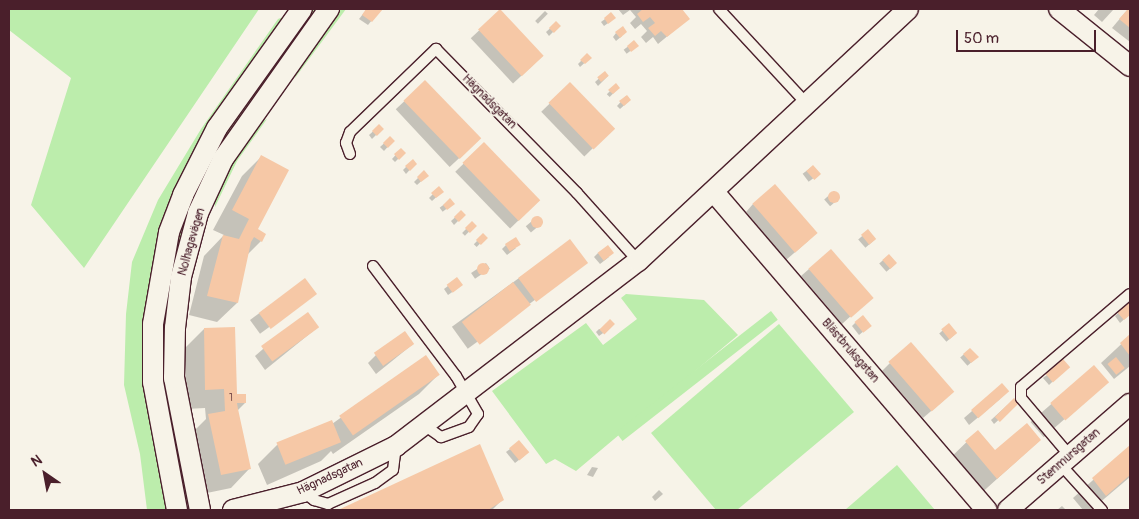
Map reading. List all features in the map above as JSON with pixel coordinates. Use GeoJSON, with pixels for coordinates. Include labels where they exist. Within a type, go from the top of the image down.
{"type":"FeatureCollection","features":[{"type":"Feature","properties":{"kind":"street","name":"Nolhagavägen"},"geometry":{"type":"LineString","coordinates":[[176,510],[153,382],[153,324],[169,232],[183,195],[217,128],[302,9]]}},
{"type":"Feature","properties":{"kind":"street","name":"Nolhagavägen"},"geometry":{"type":"LineString","coordinates":[[200,510],[174,378],[175,328],[181,277],[198,213],[223,160],[329,9]]}},
{"type":"Feature","properties":{"kind":"street","name":"Hägnadsgatan"},"geometry":{"type":"LineString","coordinates":[[233,510],[303,492],[396,446],[638,261],[908,9]]}},
{"type":"Feature","properties":{"kind":"street"},"geometry":{"type":"LineString","coordinates":[[1059,9],[1130,66]]}},
{"type":"Feature","properties":{"kind":"street","name":"Blästbruksgatan"},"geometry":{"type":"LineString","coordinates":[[714,192],[987,510]]}},
{"type":"Feature","properties":{"kind":"street","name":"Stenmursgatan"},"geometry":{"type":"LineString","coordinates":[[1008,510],[1130,404]]}},
{"type":"Feature","properties":{"kind":"lane"},"geometry":{"type":"LineString","coordinates":[[719,9],[807,104]]}},
{"type":"Feature","properties":{"kind":"lane","name":"Hägnadsgatan"},"geometry":{"type":"LineString","coordinates":[[350,154],[346,143],[350,132],[436,49],[571,186],[638,261]]}},
{"type":"Feature","properties":{"kind":"lane"},"geometry":{"type":"LineString","coordinates":[[373,266],[467,392],[478,414],[469,427],[441,438],[424,424]]}},
{"type":"Feature","properties":{"kind":"lane"},"geometry":{"type":"LineString","coordinates":[[1102,510],[1021,398],[1022,387],[1130,294]]}},
{"type":"Feature","properties":{"kind":"green space"},"geometry":{"type":"Polygon","coordinates":[[[9,9],[259,9],[84,268],[31,205],[71,78],[9,30],[9,9]]]}},
{"type":"Feature","properties":{"kind":"green space"},"geometry":{"type":"Polygon","coordinates":[[[309,9],[322,9],[229,138],[173,277],[190,499],[186,501],[180,493],[159,391],[166,267],[201,168],[309,9]]]}},
{"type":"Feature","properties":{"kind":"green space"},"geometry":{"type":"Polygon","coordinates":[[[338,9],[346,9],[295,78],[298,64],[338,9]]]}},
{"type":"Feature","properties":{"kind":"green space"},"geometry":{"type":"Polygon","coordinates":[[[283,17],[288,19],[239,86],[149,300],[170,510],[147,510],[140,454],[124,385],[126,314],[132,262],[158,200],[201,129],[278,19],[283,17]]]}},
{"type":"Feature","properties":{"kind":"green space"},"geometry":{"type":"Polygon","coordinates":[[[267,119],[237,161],[215,207],[214,192],[252,127],[267,119]]]}},
{"type":"Feature","properties":{"kind":"green space"},"geometry":{"type":"Polygon","coordinates":[[[626,294],[704,300],[738,335],[576,471],[555,459],[546,464],[492,391],[586,323],[603,345],[637,319],[621,298],[626,294]]]}},
{"type":"Feature","properties":{"kind":"green space"},"geometry":{"type":"Polygon","coordinates":[[[771,311],[778,320],[623,441],[616,432],[771,311]]]}},
{"type":"Feature","properties":{"kind":"green space"},"geometry":{"type":"Polygon","coordinates":[[[779,324],[854,412],[737,510],[716,510],[651,433],[779,324]]]}},
{"type":"Feature","properties":{"kind":"green space"},"geometry":{"type":"Polygon","coordinates":[[[897,465],[935,510],[845,510],[897,465]]]}},
{"type":"Feature","properties":{"kind":"building"},"geometry":{"type":"Polygon","coordinates":[[[366,9],[383,9],[372,22],[362,15],[366,9]]]}},
{"type":"Feature","properties":{"kind":"building"},"geometry":{"type":"Polygon","coordinates":[[[500,9],[544,56],[522,76],[478,29],[500,9]]]}},
{"type":"Feature","properties":{"kind":"building"},"geometry":{"type":"Polygon","coordinates":[[[643,9],[682,9],[690,19],[667,37],[661,31],[655,36],[648,28],[655,23],[650,17],[643,22],[637,14],[643,9]]]}},
{"type":"Feature","properties":{"kind":"building"},"geometry":{"type":"Polygon","coordinates":[[[1130,9],[1130,28],[1119,19],[1130,9]]]}},
{"type":"Feature","properties":{"kind":"building"},"geometry":{"type":"Polygon","coordinates":[[[611,12],[616,18],[608,24],[604,18],[611,12]]]}},
{"type":"Feature","properties":{"kind":"building"},"geometry":{"type":"Polygon","coordinates":[[[556,21],[561,26],[554,33],[549,28],[556,21]]]}},
{"type":"Feature","properties":{"kind":"building"},"geometry":{"type":"Polygon","coordinates":[[[623,26],[627,32],[620,38],[615,32],[623,26]]]}},
{"type":"Feature","properties":{"kind":"building"},"geometry":{"type":"Polygon","coordinates":[[[634,40],[639,46],[631,52],[627,46],[634,40]]]}},
{"type":"Feature","properties":{"kind":"building"},"geometry":{"type":"Polygon","coordinates":[[[587,53],[592,58],[585,64],[580,60],[587,53]]]}},
{"type":"Feature","properties":{"kind":"building"},"geometry":{"type":"Polygon","coordinates":[[[605,71],[609,76],[601,82],[597,77],[605,71]]]}},
{"type":"Feature","properties":{"kind":"building"},"geometry":{"type":"Polygon","coordinates":[[[425,80],[481,138],[460,159],[403,101],[425,80]]]}},
{"type":"Feature","properties":{"kind":"building"},"geometry":{"type":"Polygon","coordinates":[[[570,82],[615,129],[594,150],[548,103],[570,82]]]}},
{"type":"Feature","properties":{"kind":"building"},"geometry":{"type":"Polygon","coordinates":[[[616,83],[620,88],[613,94],[608,90],[616,83]]]}},
{"type":"Feature","properties":{"kind":"building"},"geometry":{"type":"Polygon","coordinates":[[[627,95],[631,100],[624,106],[619,101],[627,95]]]}},
{"type":"Feature","properties":{"kind":"building"},"geometry":{"type":"Polygon","coordinates":[[[379,124],[384,129],[377,136],[372,131],[379,124]]]}},
{"type":"Feature","properties":{"kind":"building"},"geometry":{"type":"Polygon","coordinates":[[[390,136],[395,141],[388,148],[383,143],[390,136]]]}},
{"type":"Feature","properties":{"kind":"building"},"geometry":{"type":"Polygon","coordinates":[[[484,142],[540,200],[519,221],[462,163],[484,142]]]}},
{"type":"Feature","properties":{"kind":"building"},"geometry":{"type":"Polygon","coordinates":[[[401,148],[406,153],[399,160],[394,154],[401,148]]]}},
{"type":"Feature","properties":{"kind":"building"},"geometry":{"type":"Polygon","coordinates":[[[261,155],[289,170],[258,229],[266,234],[262,242],[254,237],[251,242],[238,303],[207,296],[223,235],[239,239],[249,219],[232,210],[261,155]]]}},
{"type":"Feature","properties":{"kind":"building"},"geometry":{"type":"Polygon","coordinates":[[[413,159],[417,164],[410,171],[405,166],[413,159]]]}},
{"type":"Feature","properties":{"kind":"building"},"geometry":{"type":"Polygon","coordinates":[[[813,165],[821,174],[814,180],[806,171],[813,165]]]}},
{"type":"Feature","properties":{"kind":"building"},"geometry":{"type":"Polygon","coordinates":[[[424,170],[429,176],[421,182],[417,177],[424,170]]]}},
{"type":"Feature","properties":{"kind":"building"},"geometry":{"type":"Polygon","coordinates":[[[775,184],[818,233],[795,253],[752,204],[775,184]]]}},
{"type":"Feature","properties":{"kind":"building"},"geometry":{"type":"Polygon","coordinates":[[[439,186],[444,192],[436,198],[431,193],[439,186]]]}},
{"type":"Feature","properties":{"kind":"building"},"geometry":{"type":"Polygon","coordinates":[[[832,191],[836,191],[840,197],[836,203],[832,203],[828,199],[828,195],[832,191]]]}},
{"type":"Feature","properties":{"kind":"building"},"geometry":{"type":"Polygon","coordinates":[[[450,198],[455,204],[447,210],[443,205],[450,198]]]}},
{"type":"Feature","properties":{"kind":"building"},"geometry":{"type":"Polygon","coordinates":[[[461,210],[466,215],[459,222],[454,217],[461,210]]]}},
{"type":"Feature","properties":{"kind":"building"},"geometry":{"type":"Polygon","coordinates":[[[535,216],[539,216],[543,222],[539,228],[535,228],[531,224],[531,220],[535,216]]]}},
{"type":"Feature","properties":{"kind":"building"},"geometry":{"type":"Polygon","coordinates":[[[472,221],[477,226],[470,233],[465,228],[472,221]]]}},
{"type":"Feature","properties":{"kind":"building"},"geometry":{"type":"Polygon","coordinates":[[[868,229],[876,239],[869,245],[861,235],[868,229]]]}},
{"type":"Feature","properties":{"kind":"building"},"geometry":{"type":"Polygon","coordinates":[[[483,233],[488,238],[481,245],[476,240],[483,233]]]}},
{"type":"Feature","properties":{"kind":"building"},"geometry":{"type":"Polygon","coordinates":[[[516,237],[521,245],[510,252],[505,244],[516,237]]]}},
{"type":"Feature","properties":{"kind":"building"},"geometry":{"type":"Polygon","coordinates":[[[570,239],[588,263],[536,302],[518,278],[570,239]]]}},
{"type":"Feature","properties":{"kind":"building"},"geometry":{"type":"Polygon","coordinates":[[[608,245],[614,253],[604,261],[598,253],[608,245]]]}},
{"type":"Feature","properties":{"kind":"building"},"geometry":{"type":"Polygon","coordinates":[[[831,249],[874,298],[851,318],[808,269],[831,249]]]}},
{"type":"Feature","properties":{"kind":"building"},"geometry":{"type":"Polygon","coordinates":[[[889,254],[897,263],[890,269],[882,260],[889,254]]]}},
{"type":"Feature","properties":{"kind":"building"},"geometry":{"type":"Polygon","coordinates":[[[481,263],[485,263],[489,269],[485,275],[481,275],[477,271],[477,267],[481,263]]]}},
{"type":"Feature","properties":{"kind":"building"},"geometry":{"type":"Polygon","coordinates":[[[457,277],[463,285],[453,293],[447,285],[457,277]]]}},
{"type":"Feature","properties":{"kind":"building"},"geometry":{"type":"Polygon","coordinates":[[[305,278],[317,294],[271,329],[259,313],[305,278]]]}},
{"type":"Feature","properties":{"kind":"building"},"geometry":{"type":"Polygon","coordinates":[[[513,282],[531,305],[480,345],[462,322],[513,282]]]}},
{"type":"Feature","properties":{"kind":"building"},"geometry":{"type":"Polygon","coordinates":[[[1130,301],[1130,315],[1124,320],[1117,312],[1130,301]]]}},
{"type":"Feature","properties":{"kind":"building"},"geometry":{"type":"Polygon","coordinates":[[[308,312],[319,327],[272,361],[261,346],[308,312]]]}},
{"type":"Feature","properties":{"kind":"building"},"geometry":{"type":"Polygon","coordinates":[[[863,315],[872,326],[863,333],[854,322],[863,315]]]}},
{"type":"Feature","properties":{"kind":"building"},"geometry":{"type":"Polygon","coordinates":[[[610,319],[615,324],[604,335],[599,330],[610,319]]]}},
{"type":"Feature","properties":{"kind":"building"},"geometry":{"type":"Polygon","coordinates":[[[949,323],[957,333],[949,339],[941,329],[949,323]]]}},
{"type":"Feature","properties":{"kind":"building"},"geometry":{"type":"Polygon","coordinates":[[[235,327],[237,394],[246,394],[246,403],[237,403],[251,469],[221,475],[208,414],[225,411],[224,389],[205,390],[204,328],[235,327]]]}},
{"type":"Feature","properties":{"kind":"building"},"geometry":{"type":"Polygon","coordinates":[[[405,331],[414,344],[383,366],[374,353],[405,331]]]}},
{"type":"Feature","properties":{"kind":"building"},"geometry":{"type":"Polygon","coordinates":[[[1130,334],[1130,356],[1120,343],[1130,334]]]}},
{"type":"Feature","properties":{"kind":"building"},"geometry":{"type":"Polygon","coordinates":[[[911,342],[954,392],[932,411],[888,362],[911,342]]]}},
{"type":"Feature","properties":{"kind":"building"},"geometry":{"type":"Polygon","coordinates":[[[970,348],[979,357],[971,363],[963,354],[970,348]]]}},
{"type":"Feature","properties":{"kind":"building"},"geometry":{"type":"Polygon","coordinates":[[[426,355],[440,375],[353,435],[339,416],[426,355]]]}},
{"type":"Feature","properties":{"kind":"building"},"geometry":{"type":"Polygon","coordinates":[[[1116,357],[1125,368],[1116,375],[1107,364],[1116,357]]]}},
{"type":"Feature","properties":{"kind":"building"},"geometry":{"type":"Polygon","coordinates":[[[1063,359],[1070,367],[1053,382],[1046,374],[1063,359]]]}},
{"type":"Feature","properties":{"kind":"building"},"geometry":{"type":"Polygon","coordinates":[[[1094,365],[1109,382],[1065,420],[1050,403],[1094,365]]]}},
{"type":"Feature","properties":{"kind":"building"},"geometry":{"type":"Polygon","coordinates":[[[1002,383],[1009,391],[978,418],[971,410],[1002,383]]]}},
{"type":"Feature","properties":{"kind":"building"},"geometry":{"type":"Polygon","coordinates":[[[1014,398],[1019,403],[1000,422],[995,417],[1014,398]]]}},
{"type":"Feature","properties":{"kind":"building"},"geometry":{"type":"Polygon","coordinates":[[[332,420],[341,442],[285,465],[276,442],[332,420]]]}},
{"type":"Feature","properties":{"kind":"building"},"geometry":{"type":"Polygon","coordinates":[[[1027,423],[1041,440],[997,479],[965,441],[978,430],[995,450],[1027,423]]]}},
{"type":"Feature","properties":{"kind":"building"},"geometry":{"type":"Polygon","coordinates":[[[519,440],[529,452],[519,461],[509,448],[519,440]]]}},
{"type":"Feature","properties":{"kind":"building"},"geometry":{"type":"Polygon","coordinates":[[[480,444],[504,500],[488,510],[338,510],[480,444]]]}},
{"type":"Feature","properties":{"kind":"building"},"geometry":{"type":"Polygon","coordinates":[[[1130,445],[1130,475],[1106,496],[1092,478],[1130,445]]]}}]}
